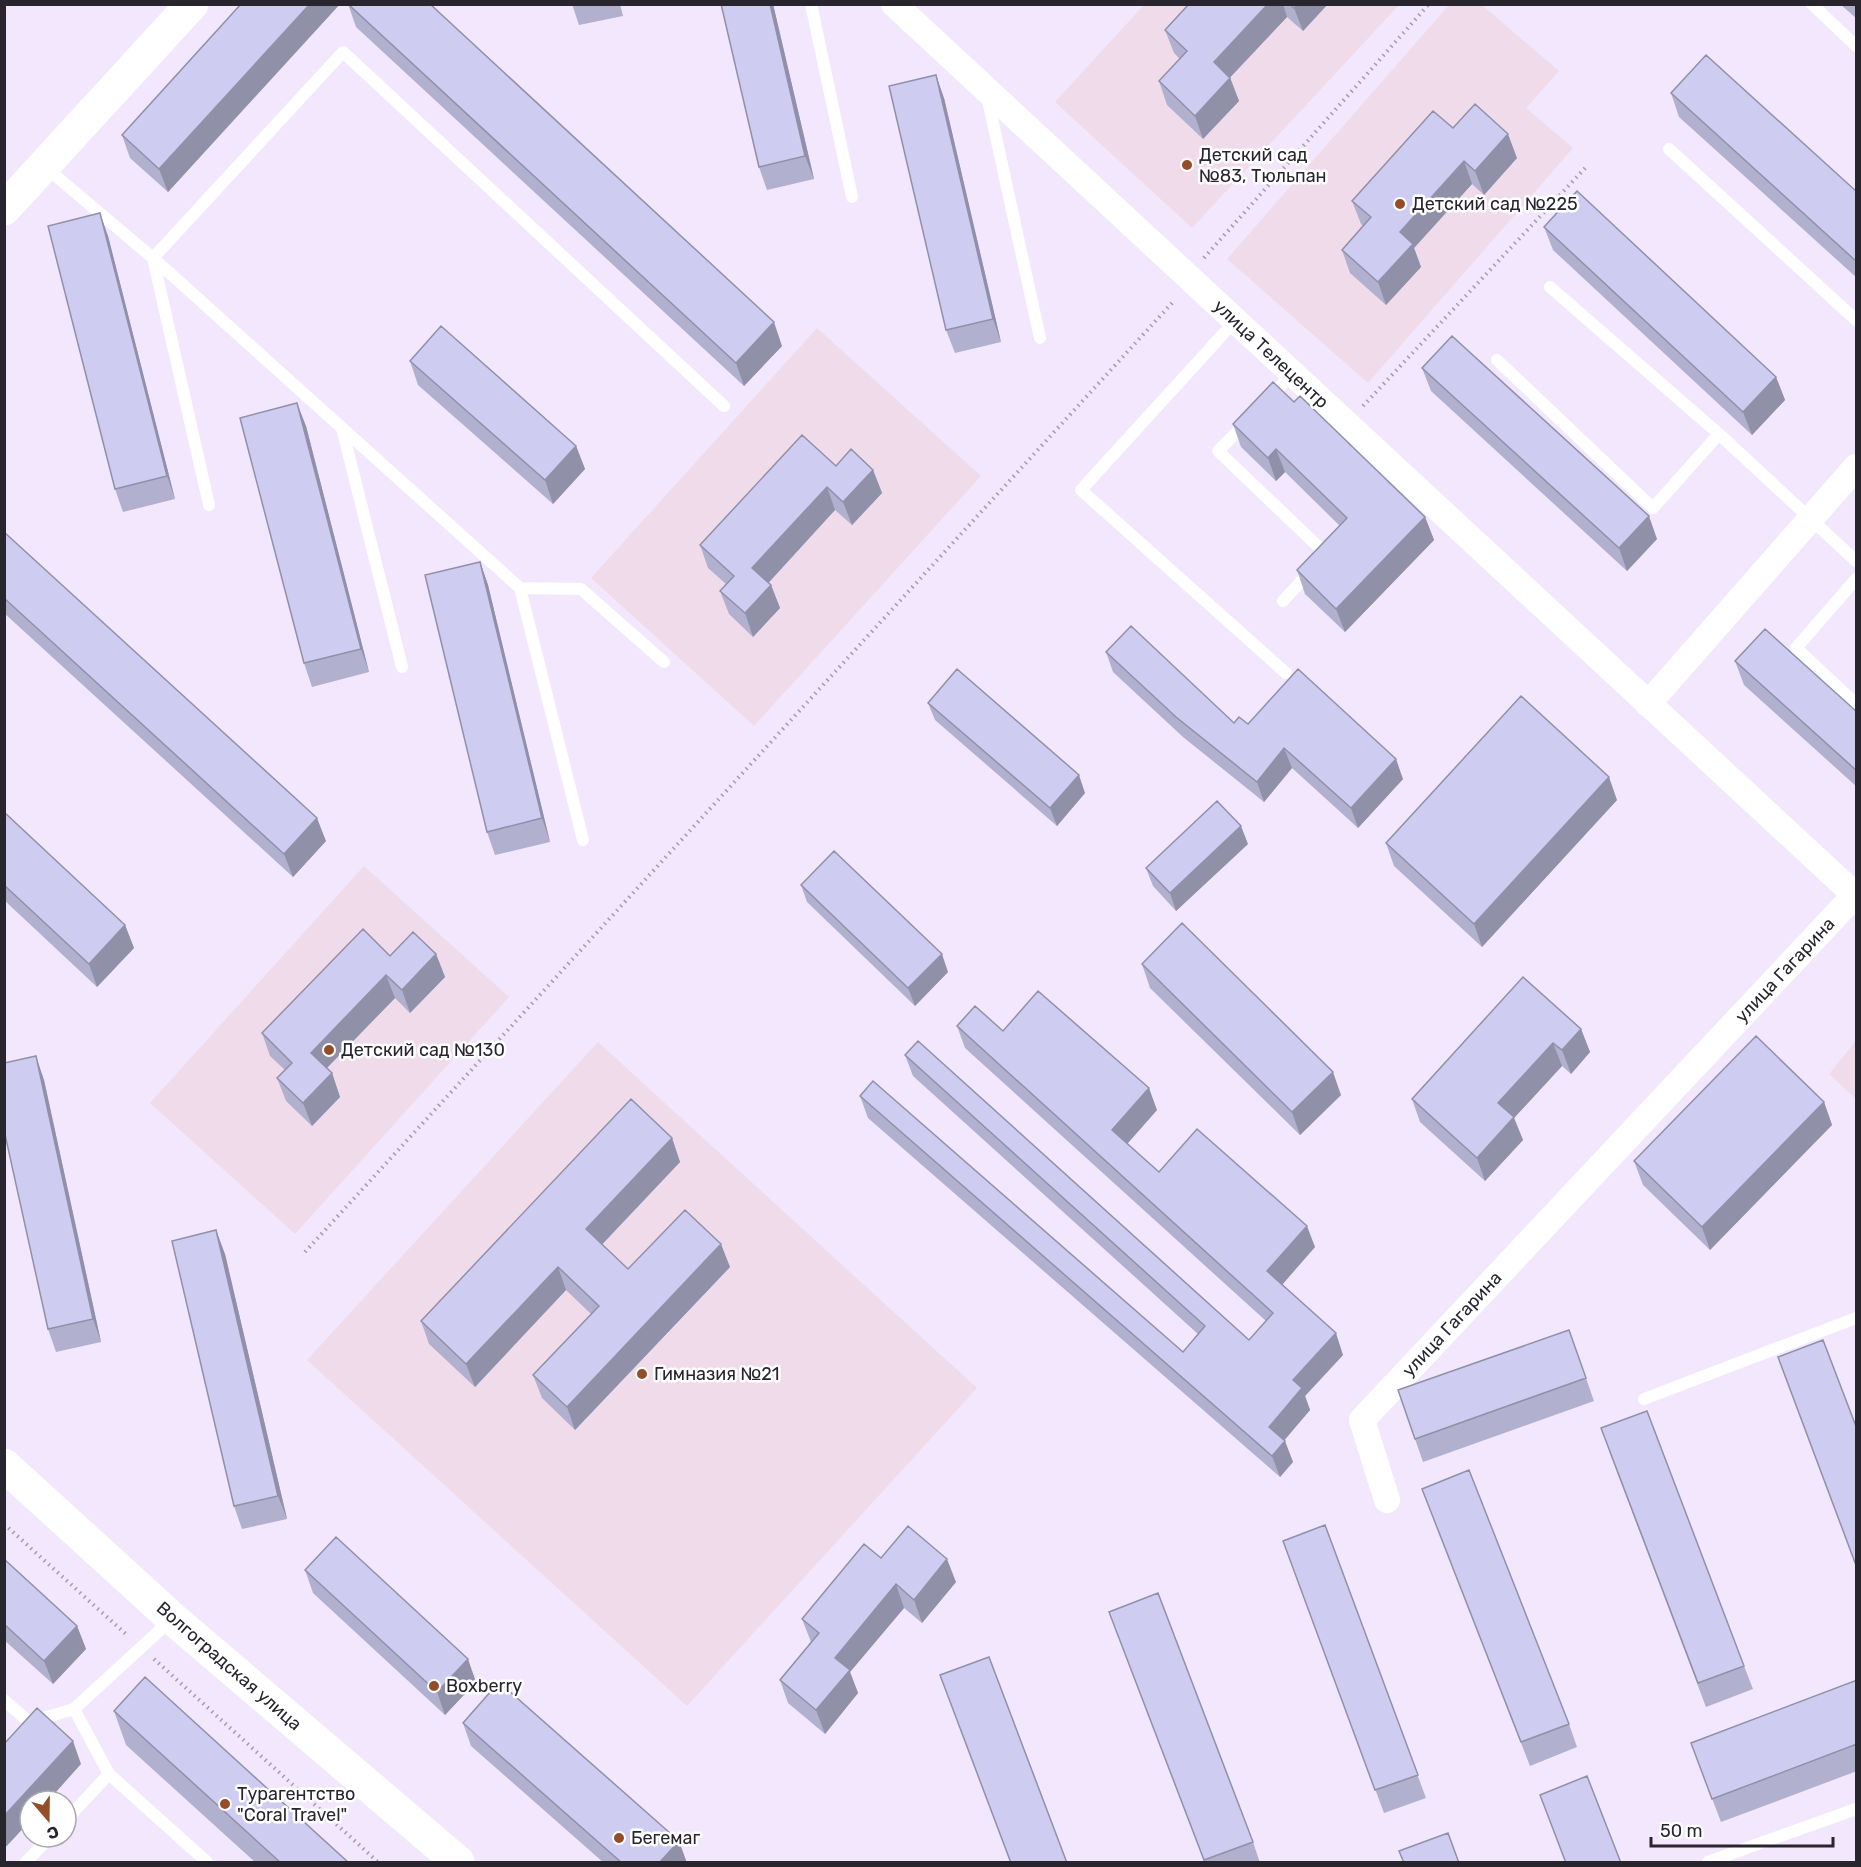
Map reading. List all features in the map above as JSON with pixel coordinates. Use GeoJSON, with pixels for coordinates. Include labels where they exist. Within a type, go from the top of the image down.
{"type":"FeatureCollection","features":[{"type":"Feature","properties":{"kind":"main road"},"geometry":{"type":"LineString","coordinates":[[4,209],[192,4]]}},
{"type":"Feature","properties":{"kind":"main road","name":"Волгоградская улица"},"geometry":{"type":"LineString","coordinates":[[4,1465],[173,1619],[458,1863]]}},
{"type":"Feature","properties":{"kind":"street","name":"улица Телецентр"},"geometry":{"type":"LineString","coordinates":[[894,4],[1648,704]]}},
{"type":"Feature","properties":{"kind":"street"},"geometry":{"type":"LineString","coordinates":[[1648,704],[1857,467]]}},
{"type":"Feature","properties":{"kind":"street","name":"улица Гагарина"},"geometry":{"type":"LineString","coordinates":[[1387,1500],[1362,1420],[1855,895],[1648,704]]}},
{"type":"Feature","properties":{"kind":"lane"},"geometry":{"type":"LineString","coordinates":[[811,4],[852,197]]}},
{"type":"Feature","properties":{"kind":"lane"},"geometry":{"type":"LineString","coordinates":[[1812,4],[1857,46]]}},
{"type":"Feature","properties":{"kind":"lane"},"geometry":{"type":"LineString","coordinates":[[153,258],[343,52],[724,406]]}},
{"type":"Feature","properties":{"kind":"lane"},"geometry":{"type":"LineString","coordinates":[[986,90],[1040,338]]}},
{"type":"Feature","properties":{"kind":"lane"},"geometry":{"type":"LineString","coordinates":[[1669,149],[1857,320]]}},
{"type":"Feature","properties":{"kind":"lane"},"geometry":{"type":"LineString","coordinates":[[44,166],[153,258],[520,588],[583,840]]}},
{"type":"Feature","properties":{"kind":"lane"},"geometry":{"type":"LineString","coordinates":[[153,258],[209,505]]}},
{"type":"Feature","properties":{"kind":"lane"},"geometry":{"type":"LineString","coordinates":[[1550,287],[1719,434],[1857,561]]}},
{"type":"Feature","properties":{"kind":"lane"},"geometry":{"type":"LineString","coordinates":[[1234,321],[1081,490],[1286,673]]}},
{"type":"Feature","properties":{"kind":"lane"},"geometry":{"type":"LineString","coordinates":[[1497,360],[1653,508],[1719,434]]}},
{"type":"Feature","properties":{"kind":"lane"},"geometry":{"type":"LineString","coordinates":[[1283,601],[1326,554],[1218,451],[1292,374]]}},
{"type":"Feature","properties":{"kind":"lane"},"geometry":{"type":"LineString","coordinates":[[342,428],[402,667]]}},
{"type":"Feature","properties":{"kind":"lane"},"geometry":{"type":"LineString","coordinates":[[1857,579],[1796,648],[1857,704]]}},
{"type":"Feature","properties":{"kind":"lane"},"geometry":{"type":"LineString","coordinates":[[520,588],[581,589],[664,662]]}},
{"type":"Feature","properties":{"kind":"lane"},"geometry":{"type":"LineString","coordinates":[[1644,1399],[1857,1318]]}},
{"type":"Feature","properties":{"kind":"lane"},"geometry":{"type":"LineString","coordinates":[[4,1700],[25,1727],[74,1709],[173,1619]]}},
{"type":"Feature","properties":{"kind":"lane"},"geometry":{"type":"LineString","coordinates":[[74,1709],[109,1774],[207,1863]]}},
{"type":"Feature","properties":{"kind":"lane"},"geometry":{"type":"LineString","coordinates":[[78,1807],[109,1774]]}},
{"type":"Feature","properties":{"kind":"lane"},"geometry":{"type":"LineString","coordinates":[[1708,1863],[1857,1809]]}},
{"type":"Feature","properties":{"kind":"lane"},"geometry":{"type":"LineString","coordinates":[[26,1863],[39,1849]]}},
{"type":"Feature","properties":{"kind":"path"},"geometry":{"type":"LineString","coordinates":[[1203,258],[1429,4]]}},
{"type":"Feature","properties":{"kind":"path"},"geometry":{"type":"LineString","coordinates":[[1354,399],[1363,406],[1588,165]]}},
{"type":"Feature","properties":{"kind":"path"},"geometry":{"type":"LineString","coordinates":[[1195,250],[1211,266]]}},
{"type":"Feature","properties":{"kind":"path"},"geometry":{"type":"LineString","coordinates":[[305,1252],[1172,303]]}},
{"type":"Feature","properties":{"kind":"path"},"geometry":{"type":"LineString","coordinates":[[4,1524],[378,1863]]}},
{"type":"Feature","properties":{"kind":"shaded area","name":"Детский сад №83, Тюльпан"},"geometry":{"type":"Polygon","coordinates":[[[1144,5],[1399,5],[1192,228],[1055,102],[1144,5]]]}},
{"type":"Feature","properties":{"kind":"shaded area","name":"Детский сад №225"},"geometry":{"type":"Polygon","coordinates":[[[1449,5],[1482,5],[1559,71],[1526,108],[1573,148],[1368,383],[1227,259],[1449,5]]]}},
{"type":"Feature","properties":{"kind":"shaded area"},"geometry":{"type":"Polygon","coordinates":[[[817,328],[981,476],[754,726],[591,578],[817,328]]]}},
{"type":"Feature","properties":{"kind":"shaded area","name":"Детский сад №130"},"geometry":{"type":"Polygon","coordinates":[[[364,866],[509,997],[295,1234],[150,1103],[364,866]]]}},
{"type":"Feature","properties":{"kind":"shaded area"},"geometry":{"type":"Polygon","coordinates":[[[1856,1041],[1856,1099],[1829,1074],[1856,1041]]]}},
{"type":"Feature","properties":{"kind":"shaded area","name":"Гимназия №21"},"geometry":{"type":"Polygon","coordinates":[[[598,1042],[977,1388],[687,1706],[307,1360],[598,1042]]]}},
{"type":"Feature","properties":{"kind":"building"},"geometry":{"type":"Polygon","coordinates":[[[241,4],[310,4],[159,169],[122,135],[241,4]]]}},
{"type":"Feature","properties":{"kind":"building"},"geometry":{"type":"Polygon","coordinates":[[[348,4],[430,4],[774,322],[736,363],[348,4]]]}},
{"type":"Feature","properties":{"kind":"building"},"geometry":{"type":"Polygon","coordinates":[[[721,4],[770,4],[805,156],[759,167],[721,4]]]}},
{"type":"Feature","properties":{"kind":"building"},"geometry":{"type":"Polygon","coordinates":[[[1189,4],[1268,4],[1214,62],[1230,78],[1195,116],[1159,81],[1187,51],[1165,30],[1189,4]]]}},
{"type":"Feature","properties":{"kind":"building"},"geometry":{"type":"Polygon","coordinates":[[[1706,55],[1857,192],[1857,262],[1671,93],[1706,55]]]}},
{"type":"Feature","properties":{"kind":"building"},"geometry":{"type":"Polygon","coordinates":[[[936,75],[993,319],[946,330],[889,86],[936,75]]]}},
{"type":"Feature","properties":{"kind":"building"},"geometry":{"type":"Polygon","coordinates":[[[1475,104],[1508,134],[1475,171],[1464,161],[1400,232],[1413,244],[1378,282],[1342,250],[1371,217],[1352,201],[1433,111],[1453,128],[1475,104]]]}},
{"type":"Feature","properties":{"kind":"building"},"geometry":{"type":"Polygon","coordinates":[[[1577,191],[1776,377],[1743,412],[1544,227],[1577,191]]]}},
{"type":"Feature","properties":{"kind":"building"},"geometry":{"type":"Polygon","coordinates":[[[100,213],[167,476],[115,489],[48,226],[100,213]]]}},
{"type":"Feature","properties":{"kind":"building"},"geometry":{"type":"Polygon","coordinates":[[[441,326],[576,446],[545,480],[410,361],[441,326]]]}},
{"type":"Feature","properties":{"kind":"building"},"geometry":{"type":"Polygon","coordinates":[[[1452,336],[1649,516],[1619,548],[1422,368],[1452,336]]]}},
{"type":"Feature","properties":{"kind":"building"},"geometry":{"type":"Polygon","coordinates":[[[1273,382],[1294,402],[1300,396],[1425,517],[1336,609],[1297,570],[1347,518],[1276,449],[1268,458],[1233,424],[1273,382]]]}},
{"type":"Feature","properties":{"kind":"building"},"geometry":{"type":"Polygon","coordinates":[[[297,403],[361,649],[304,663],[240,418],[297,403]]]}},
{"type":"Feature","properties":{"kind":"building"},"geometry":{"type":"Polygon","coordinates":[[[802,435],[836,466],[851,449],[873,470],[843,502],[827,487],[752,568],[771,585],[745,613],[720,591],[734,576],[700,545],[802,435]]]}},
{"type":"Feature","properties":{"kind":"building"},"geometry":{"type":"Polygon","coordinates":[[[4,532],[317,818],[284,854],[4,598],[4,532]]]}},
{"type":"Feature","properties":{"kind":"building"},"geometry":{"type":"Polygon","coordinates":[[[480,562],[542,818],[487,832],[425,575],[480,562]]]}},
{"type":"Feature","properties":{"kind":"building"},"geometry":{"type":"Polygon","coordinates":[[[1131,626],[1234,723],[1239,717],[1248,724],[1298,669],[1396,759],[1351,808],[1284,748],[1257,782],[1176,717],[1106,652],[1131,626]]]}},
{"type":"Feature","properties":{"kind":"building"},"geometry":{"type":"Polygon","coordinates":[[[1765,629],[1857,712],[1857,771],[1735,661],[1765,629]]]}},
{"type":"Feature","properties":{"kind":"building"},"geometry":{"type":"Polygon","coordinates":[[[957,669],[1079,775],[1050,808],[928,703],[957,669]]]}},
{"type":"Feature","properties":{"kind":"building"},"geometry":{"type":"Polygon","coordinates":[[[1521,696],[1609,777],[1474,924],[1386,843],[1521,696]]]}},
{"type":"Feature","properties":{"kind":"building"},"geometry":{"type":"Polygon","coordinates":[[[1217,801],[1241,826],[1170,893],[1146,868],[1217,801]]]}},
{"type":"Feature","properties":{"kind":"building"},"geometry":{"type":"Polygon","coordinates":[[[4,812],[125,925],[89,964],[4,885],[4,812]]]}},
{"type":"Feature","properties":{"kind":"building"},"geometry":{"type":"Polygon","coordinates":[[[834,851],[942,954],[908,988],[801,885],[834,851]]]}},
{"type":"Feature","properties":{"kind":"building"},"geometry":{"type":"Polygon","coordinates":[[[1182,923],[1333,1072],[1292,1112],[1142,964],[1182,923]]]}},
{"type":"Feature","properties":{"kind":"building"},"geometry":{"type":"Polygon","coordinates":[[[363,929],[390,956],[413,932],[436,954],[402,990],[386,975],[311,1053],[332,1073],[303,1103],[277,1078],[292,1063],[262,1033],[363,929]]]}},
{"type":"Feature","properties":{"kind":"building"},"geometry":{"type":"Polygon","coordinates":[[[1523,977],[1581,1029],[1562,1050],[1553,1043],[1498,1103],[1514,1117],[1477,1158],[1412,1099],[1523,977]]]}},
{"type":"Feature","properties":{"kind":"building"},"geometry":{"type":"Polygon","coordinates":[[[1038,991],[1149,1088],[1112,1130],[1159,1172],[1197,1129],[1307,1226],[1267,1271],[1336,1333],[1293,1380],[1302,1388],[1269,1427],[1285,1441],[1272,1456],[860,1096],[873,1081],[1183,1352],[1205,1326],[905,1055],[918,1041],[1249,1340],[1273,1313],[957,1026],[975,1006],[1003,1031],[1038,991]]]}},
{"type":"Feature","properties":{"kind":"building"},"geometry":{"type":"Polygon","coordinates":[[[1756,1036],[1824,1102],[1702,1227],[1634,1161],[1756,1036]]]}},
{"type":"Feature","properties":{"kind":"building"},"geometry":{"type":"Polygon","coordinates":[[[36,1056],[93,1319],[48,1329],[4,1130],[4,1063],[36,1056]]]}},
{"type":"Feature","properties":{"kind":"building"},"geometry":{"type":"Polygon","coordinates":[[[631,1099],[672,1138],[586,1229],[628,1269],[685,1210],[721,1244],[567,1407],[533,1375],[599,1306],[558,1267],[466,1364],[421,1321],[631,1099]]]}},
{"type":"Feature","properties":{"kind":"building"},"geometry":{"type":"Polygon","coordinates":[[[216,1230],[278,1496],[234,1506],[172,1241],[216,1230]]]}},
{"type":"Feature","properties":{"kind":"building"},"geometry":{"type":"Polygon","coordinates":[[[1569,1330],[1586,1378],[1415,1439],[1398,1390],[1569,1330]]]}},
{"type":"Feature","properties":{"kind":"building"},"geometry":{"type":"Polygon","coordinates":[[[1823,1340],[1857,1429],[1857,1568],[1778,1357],[1823,1340]]]}},
{"type":"Feature","properties":{"kind":"building"},"geometry":{"type":"Polygon","coordinates":[[[1647,1411],[1744,1666],[1698,1683],[1601,1428],[1647,1411]]]}},
{"type":"Feature","properties":{"kind":"building"},"geometry":{"type":"Polygon","coordinates":[[[1469,1470],[1569,1724],[1521,1742],[1422,1489],[1469,1470]]]}},
{"type":"Feature","properties":{"kind":"building"},"geometry":{"type":"Polygon","coordinates":[[[1325,1525],[1418,1775],[1375,1790],[1283,1541],[1325,1525]]]}},
{"type":"Feature","properties":{"kind":"building"},"geometry":{"type":"Polygon","coordinates":[[[908,1526],[947,1559],[914,1600],[896,1584],[835,1658],[850,1670],[816,1710],[780,1680],[819,1633],[802,1619],[864,1544],[881,1558],[908,1526]]]}},
{"type":"Feature","properties":{"kind":"building"},"geometry":{"type":"Polygon","coordinates":[[[336,1537],[468,1659],[437,1692],[305,1570],[336,1537]]]}},
{"type":"Feature","properties":{"kind":"building"},"geometry":{"type":"Polygon","coordinates":[[[4,1559],[77,1626],[44,1661],[4,1624],[4,1559]]]}},
{"type":"Feature","properties":{"kind":"building"},"geometry":{"type":"Polygon","coordinates":[[[1158,1593],[1253,1842],[1204,1860],[1109,1612],[1158,1593]]]}},
{"type":"Feature","properties":{"kind":"building"},"geometry":{"type":"Polygon","coordinates":[[[989,1657],[1067,1863],[1011,1863],[940,1675],[989,1657]]]}},
{"type":"Feature","properties":{"kind":"building"},"geometry":{"type":"Polygon","coordinates":[[[145,1677],[349,1863],[281,1863],[114,1711],[145,1677]]]}},
{"type":"Feature","properties":{"kind":"building"},"geometry":{"type":"Polygon","coordinates":[[[1857,1680],[1857,1744],[1712,1799],[1691,1743],[1857,1680]]]}},
{"type":"Feature","properties":{"kind":"building"},"geometry":{"type":"Polygon","coordinates":[[[499,1682],[679,1841],[659,1863],[622,1863],[463,1723],[499,1682]]]}},
{"type":"Feature","properties":{"kind":"building"},"geometry":{"type":"Polygon","coordinates":[[[37,1708],[73,1741],[29,1789],[18,1789],[18,1801],[4,1816],[4,1744],[37,1708]]]}},
{"type":"Feature","properties":{"kind":"building"},"geometry":{"type":"Polygon","coordinates":[[[1587,1776],[1621,1863],[1566,1863],[1540,1795],[1587,1776]]]}},
{"type":"Feature","properties":{"kind":"building"},"geometry":{"type":"Polygon","coordinates":[[[1448,1833],[1459,1863],[1404,1863],[1399,1851],[1448,1833]]]}},
{"type":"Feature","properties":{"kind":"place","name":"Детский сад №83, Тюльпан"},"geometry":{"type":"Point","coordinates":[1187,165]}},
{"type":"Feature","properties":{"kind":"place","name":"Детский сад №225"},"geometry":{"type":"Point","coordinates":[1400,204]}},
{"type":"Feature","properties":{"kind":"place","name":"Детский сад №130"},"geometry":{"type":"Point","coordinates":[329,1050]}},
{"type":"Feature","properties":{"kind":"place","name":"Гимназия №21"},"geometry":{"type":"Point","coordinates":[642,1374]}},
{"type":"Feature","properties":{"kind":"place","name":"Boxberry"},"geometry":{"type":"Point","coordinates":[434,1686]}},
{"type":"Feature","properties":{"kind":"place","name":"Турагентство \"Coral Travel\""},"geometry":{"type":"Point","coordinates":[225,1804]}},
{"type":"Feature","properties":{"kind":"place","name":"Бегемаг"},"geometry":{"type":"Point","coordinates":[619,1838]}}]}
